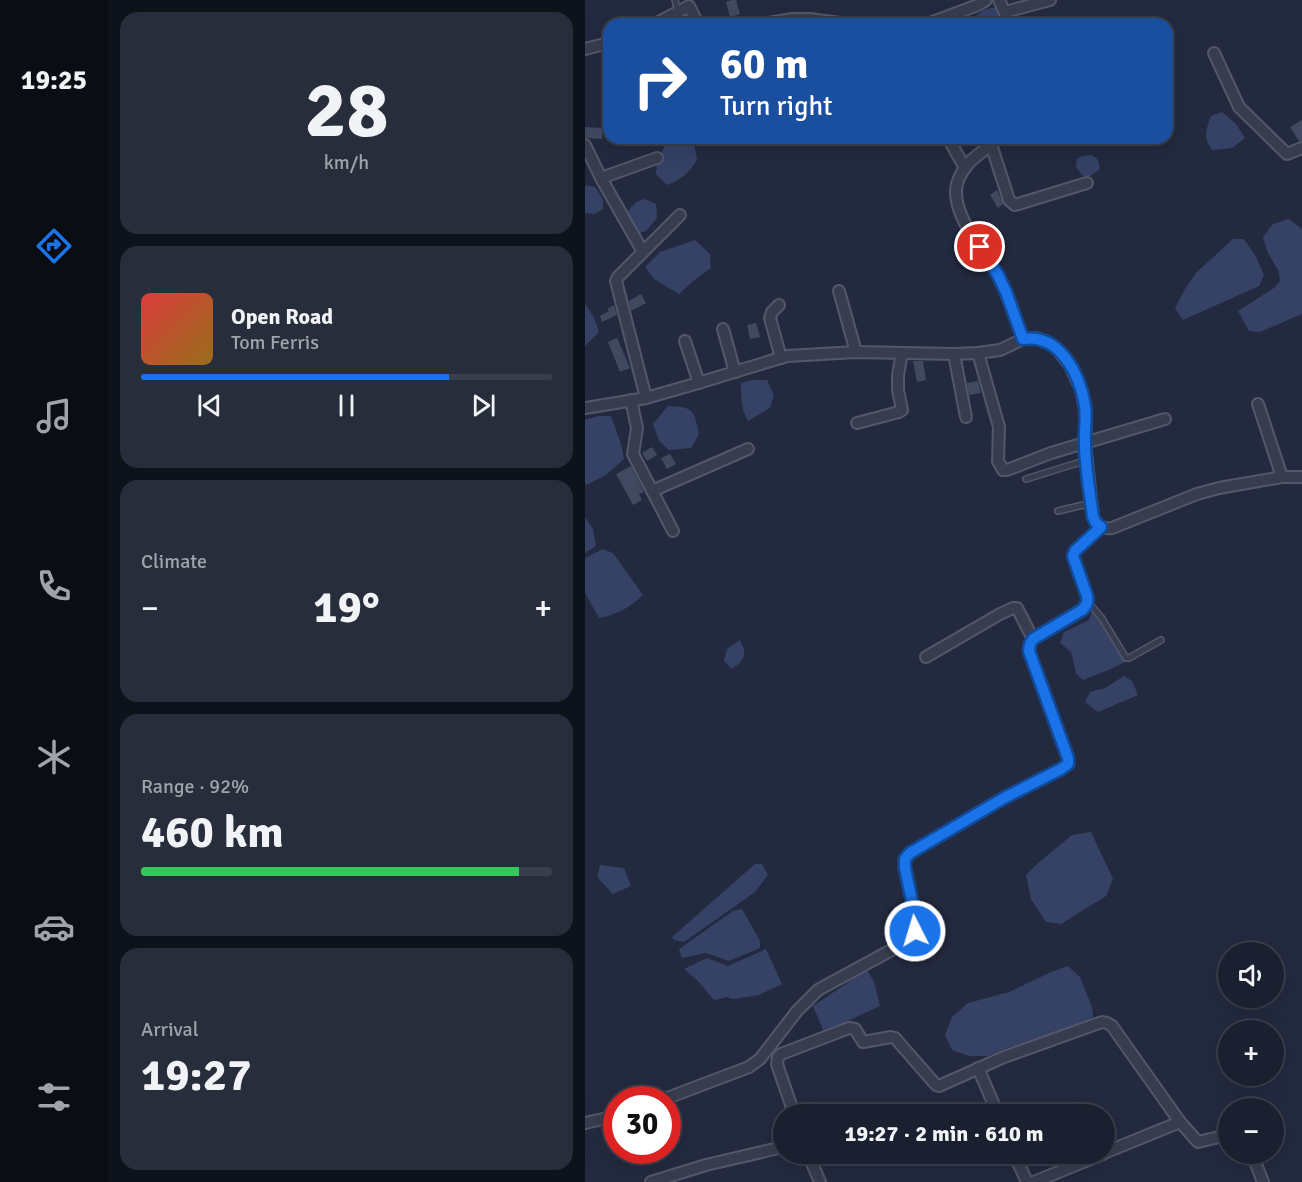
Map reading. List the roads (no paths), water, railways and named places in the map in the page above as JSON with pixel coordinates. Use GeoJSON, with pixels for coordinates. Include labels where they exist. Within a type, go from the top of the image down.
{"type":"FeatureCollection","features":[{"type":"Feature","properties":{"kind":"street"},"geometry":{"type":"LineString","coordinates":[[954,18],[986,0]]}},
{"type":"Feature","properties":{"kind":"street"},"geometry":{"type":"LineString","coordinates":[[999,0],[1008,18]]}},
{"type":"Feature","properties":{"kind":"street"},"geometry":{"type":"LineString","coordinates":[[1005,12],[1050,0]]}},
{"type":"Feature","properties":{"kind":"street"},"geometry":{"type":"LineString","coordinates":[[666,18],[689,6],[695,18]]}},
{"type":"Feature","properties":{"kind":"street"},"geometry":{"type":"LineString","coordinates":[[585,49],[603,44]]}},
{"type":"Feature","properties":{"kind":"street"},"geometry":{"type":"LineString","coordinates":[[1214,53],[1235,101],[1243,112],[1269,136],[1282,152],[1287,154],[1302,148]]}},
{"type":"Feature","properties":{"kind":"street"},"geometry":{"type":"LineString","coordinates":[[951,144],[965,168]]}},
{"type":"Feature","properties":{"kind":"street"},"geometry":{"type":"LineString","coordinates":[[988,144],[965,168],[958,179],[955,190],[957,202],[970,233],[998,275],[1023,339]]}},
{"type":"Feature","properties":{"kind":"street"},"geometry":{"type":"LineString","coordinates":[[991,144],[1009,200],[1015,205],[1087,183]]}},
{"type":"Feature","properties":{"kind":"street"},"geometry":{"type":"LineString","coordinates":[[585,146],[643,252]]}},
{"type":"Feature","properties":{"kind":"street"},"geometry":{"type":"LineString","coordinates":[[601,178],[657,158]]}},
{"type":"Feature","properties":{"kind":"street"},"geometry":{"type":"LineString","coordinates":[[646,398],[616,281],[680,215]]}},
{"type":"Feature","properties":{"kind":"street"},"geometry":{"type":"LineString","coordinates":[[839,291],[856,352]]}},
{"type":"Feature","properties":{"kind":"street"},"geometry":{"type":"LineString","coordinates":[[779,305],[770,318],[781,358]]}},
{"type":"Feature","properties":{"kind":"street"},"geometry":{"type":"LineString","coordinates":[[723,329],[735,372]]}},
{"type":"Feature","properties":{"kind":"street"},"geometry":{"type":"LineString","coordinates":[[585,408],[646,398],[781,358],[856,352],[954,354],[1000,350],[1023,339],[1036,338],[1056,348],[1069,364],[1081,389],[1085,406],[1085,444],[1093,517],[1101,527],[1112,528],[1207,491],[1282,477],[1302,477]]}},
{"type":"Feature","properties":{"kind":"street"},"geometry":{"type":"LineString","coordinates":[[685,341],[699,383]]}},
{"type":"Feature","properties":{"kind":"street"},"geometry":{"type":"LineString","coordinates":[[978,352],[999,427],[998,461],[1003,470],[1165,418]]}},
{"type":"Feature","properties":{"kind":"street"},"geometry":{"type":"LineString","coordinates":[[857,423],[902,410],[898,375],[902,353]]}},
{"type":"Feature","properties":{"kind":"street"},"geometry":{"type":"LineString","coordinates":[[954,354],[966,417]]}},
{"type":"Feature","properties":{"kind":"street"},"geometry":{"type":"LineString","coordinates":[[631,400],[637,428],[633,454],[673,531]]}},
{"type":"Feature","properties":{"kind":"street"},"geometry":{"type":"LineString","coordinates":[[1258,404],[1282,477]]}},
{"type":"Feature","properties":{"kind":"street"},"geometry":{"type":"LineString","coordinates":[[652,491],[748,449]]}},
{"type":"Feature","properties":{"kind":"street"},"geometry":{"type":"LineString","coordinates":[[681,1093],[749,1067],[760,1059],[797,1011],[818,990],[908,941],[915,931],[916,920],[905,868],[905,859],[910,853],[1068,764],[1068,758],[1029,651],[1033,639],[1082,610],[1087,602],[1073,556],[1075,551],[1101,527]]}},
{"type":"Feature","properties":{"kind":"street"},"geometry":{"type":"LineString","coordinates":[[926,657],[1013,608],[1019,611],[1033,639]]}},
{"type":"Feature","properties":{"kind":"street"},"geometry":{"type":"LineString","coordinates":[[791,1104],[777,1064],[778,1057],[849,1028],[855,1029],[863,1042],[894,1038],[939,1086],[1004,1057],[1102,1022],[1112,1026],[1180,1122],[1198,1142],[1218,1137]]}},
{"type":"Feature","properties":{"kind":"street"},"geometry":{"type":"LineString","coordinates":[[978,1068],[994,1104]]}},
{"type":"Feature","properties":{"kind":"street"},"geometry":{"type":"LineString","coordinates":[[585,1123],[603,1119]]}},
{"type":"Feature","properties":{"kind":"street"},"geometry":{"type":"LineString","coordinates":[[1115,1148],[1180,1122]]}},
{"type":"Feature","properties":{"kind":"street"},"geometry":{"type":"LineString","coordinates":[[651,1182],[706,1165],[773,1149]]}},
{"type":"Feature","properties":{"kind":"street"},"geometry":{"type":"LineString","coordinates":[[812,1164],[820,1182]]}},
{"type":"Feature","properties":{"kind":"street"},"geometry":{"type":"LineString","coordinates":[[1019,1164],[1027,1182]]}},
{"type":"Feature","properties":{"kind":"street"},"geometry":{"type":"LineString","coordinates":[[1034,1182],[1077,1164]]}},
{"type":"Feature","properties":{"kind":"street"},"geometry":{"type":"LineString","coordinates":[[1256,1164],[1263,1182]]}},
{"type":"Feature","properties":{"kind":"lane"},"geometry":{"type":"LineString","coordinates":[[675,0],[678,12]]}},
{"type":"Feature","properties":{"kind":"lane"},"geometry":{"type":"LineString","coordinates":[[1026,478],[1087,460]]}},
{"type":"Feature","properties":{"kind":"lane"},"geometry":{"type":"LineString","coordinates":[[1058,511],[1092,503]]}},
{"type":"Feature","properties":{"kind":"lane"},"geometry":{"type":"LineString","coordinates":[[1087,602],[1101,617],[1126,658],[1161,640]]}},
{"type":"Feature","properties":{"kind":"water"},"geometry":{"type":"Polygon","coordinates":[[[998,7],[1006,18],[973,18],[986,9],[998,7]]]}},
{"type":"Feature","properties":{"kind":"water"},"geometry":{"type":"Polygon","coordinates":[[[1222,112],[1236,124],[1245,138],[1232,148],[1212,150],[1206,137],[1208,125],[1211,116],[1222,112]]]}},
{"type":"Feature","properties":{"kind":"water"},"geometry":{"type":"Polygon","coordinates":[[[664,144],[694,144],[697,160],[685,175],[667,185],[656,174],[657,161],[664,148],[664,144]]]}},
{"type":"Feature","properties":{"kind":"water"},"geometry":{"type":"Polygon","coordinates":[[[1092,155],[1098,160],[1100,169],[1090,176],[1083,176],[1076,167],[1077,159],[1092,155]]]}},
{"type":"Feature","properties":{"kind":"water"},"geometry":{"type":"Polygon","coordinates":[[[587,185],[595,187],[603,199],[603,209],[594,214],[585,213],[585,187],[587,185]]]}},
{"type":"Feature","properties":{"kind":"water"},"geometry":{"type":"Polygon","coordinates":[[[645,199],[656,204],[657,218],[646,231],[637,234],[626,213],[636,202],[645,199]]]}},
{"type":"Feature","properties":{"kind":"water"},"geometry":{"type":"Polygon","coordinates":[[[1289,219],[1302,229],[1302,314],[1260,332],[1249,331],[1238,311],[1274,288],[1280,281],[1279,272],[1267,251],[1263,237],[1273,224],[1289,219]]]}},
{"type":"Feature","properties":{"kind":"water"},"geometry":{"type":"Polygon","coordinates":[[[1233,239],[1244,239],[1256,257],[1264,275],[1259,286],[1183,320],[1175,308],[1185,289],[1196,273],[1233,239]]]}},
{"type":"Feature","properties":{"kind":"water"},"geometry":{"type":"Polygon","coordinates":[[[695,240],[710,254],[711,268],[679,294],[654,279],[645,267],[660,252],[695,240]]]}},
{"type":"Feature","properties":{"kind":"water"},"geometry":{"type":"Polygon","coordinates":[[[585,304],[594,317],[599,332],[585,346],[585,304]]]}},
{"type":"Feature","properties":{"kind":"water"},"geometry":{"type":"Polygon","coordinates":[[[767,380],[774,395],[770,408],[748,421],[741,398],[741,383],[767,380]]]}},
{"type":"Feature","properties":{"kind":"water"},"geometry":{"type":"Polygon","coordinates":[[[668,406],[683,407],[694,415],[699,434],[691,448],[669,450],[659,441],[653,424],[668,406]]]}},
{"type":"Feature","properties":{"kind":"water"},"geometry":{"type":"Polygon","coordinates":[[[598,416],[611,416],[624,459],[606,475],[586,485],[585,420],[598,416]]]}},
{"type":"Feature","properties":{"kind":"water"},"geometry":{"type":"Polygon","coordinates":[[[585,517],[593,529],[596,546],[585,553],[585,517]]]}},
{"type":"Feature","properties":{"kind":"water"},"geometry":{"type":"Polygon","coordinates":[[[603,549],[613,553],[643,595],[623,610],[599,618],[585,593],[585,558],[603,549]]]}},
{"type":"Feature","properties":{"kind":"water"},"geometry":{"type":"Polygon","coordinates":[[[1092,612],[1113,634],[1127,661],[1083,680],[1076,673],[1071,652],[1060,643],[1064,632],[1089,620],[1092,612]]]}},
{"type":"Feature","properties":{"kind":"water"},"geometry":{"type":"Polygon","coordinates":[[[740,640],[744,650],[743,657],[732,669],[724,661],[727,649],[740,640]]]}},
{"type":"Feature","properties":{"kind":"water"},"geometry":{"type":"Polygon","coordinates":[[[1124,676],[1132,681],[1138,695],[1098,712],[1085,702],[1090,692],[1105,688],[1124,676]]]}},
{"type":"Feature","properties":{"kind":"water"},"geometry":{"type":"Polygon","coordinates":[[[1091,832],[1113,879],[1106,896],[1061,924],[1046,922],[1031,899],[1026,875],[1072,835],[1091,832]]]}},
{"type":"Feature","properties":{"kind":"water"},"geometry":{"type":"Polygon","coordinates":[[[755,864],[762,864],[768,875],[755,892],[684,942],[674,940],[672,937],[755,864]]]}},
{"type":"Feature","properties":{"kind":"water"},"geometry":{"type":"Polygon","coordinates":[[[600,865],[624,868],[631,886],[613,894],[597,877],[600,865]]]}},
{"type":"Feature","properties":{"kind":"water"},"geometry":{"type":"Polygon","coordinates":[[[742,909],[760,941],[760,948],[729,961],[706,953],[682,958],[679,949],[733,911],[742,909]]]}},
{"type":"Feature","properties":{"kind":"water"},"geometry":{"type":"Polygon","coordinates":[[[766,949],[782,984],[759,995],[714,1000],[684,969],[707,958],[728,966],[766,949]]]}},
{"type":"Feature","properties":{"kind":"water"},"geometry":{"type":"Polygon","coordinates":[[[1068,966],[1080,977],[1092,1007],[1093,1017],[1078,1025],[988,1056],[969,1056],[952,1050],[945,1035],[952,1017],[968,1003],[1009,992],[1068,966]]]}},
{"type":"Feature","properties":{"kind":"water"},"geometry":{"type":"Polygon","coordinates":[[[867,970],[874,982],[880,1006],[824,1032],[813,1006],[867,970]]]}}]}
